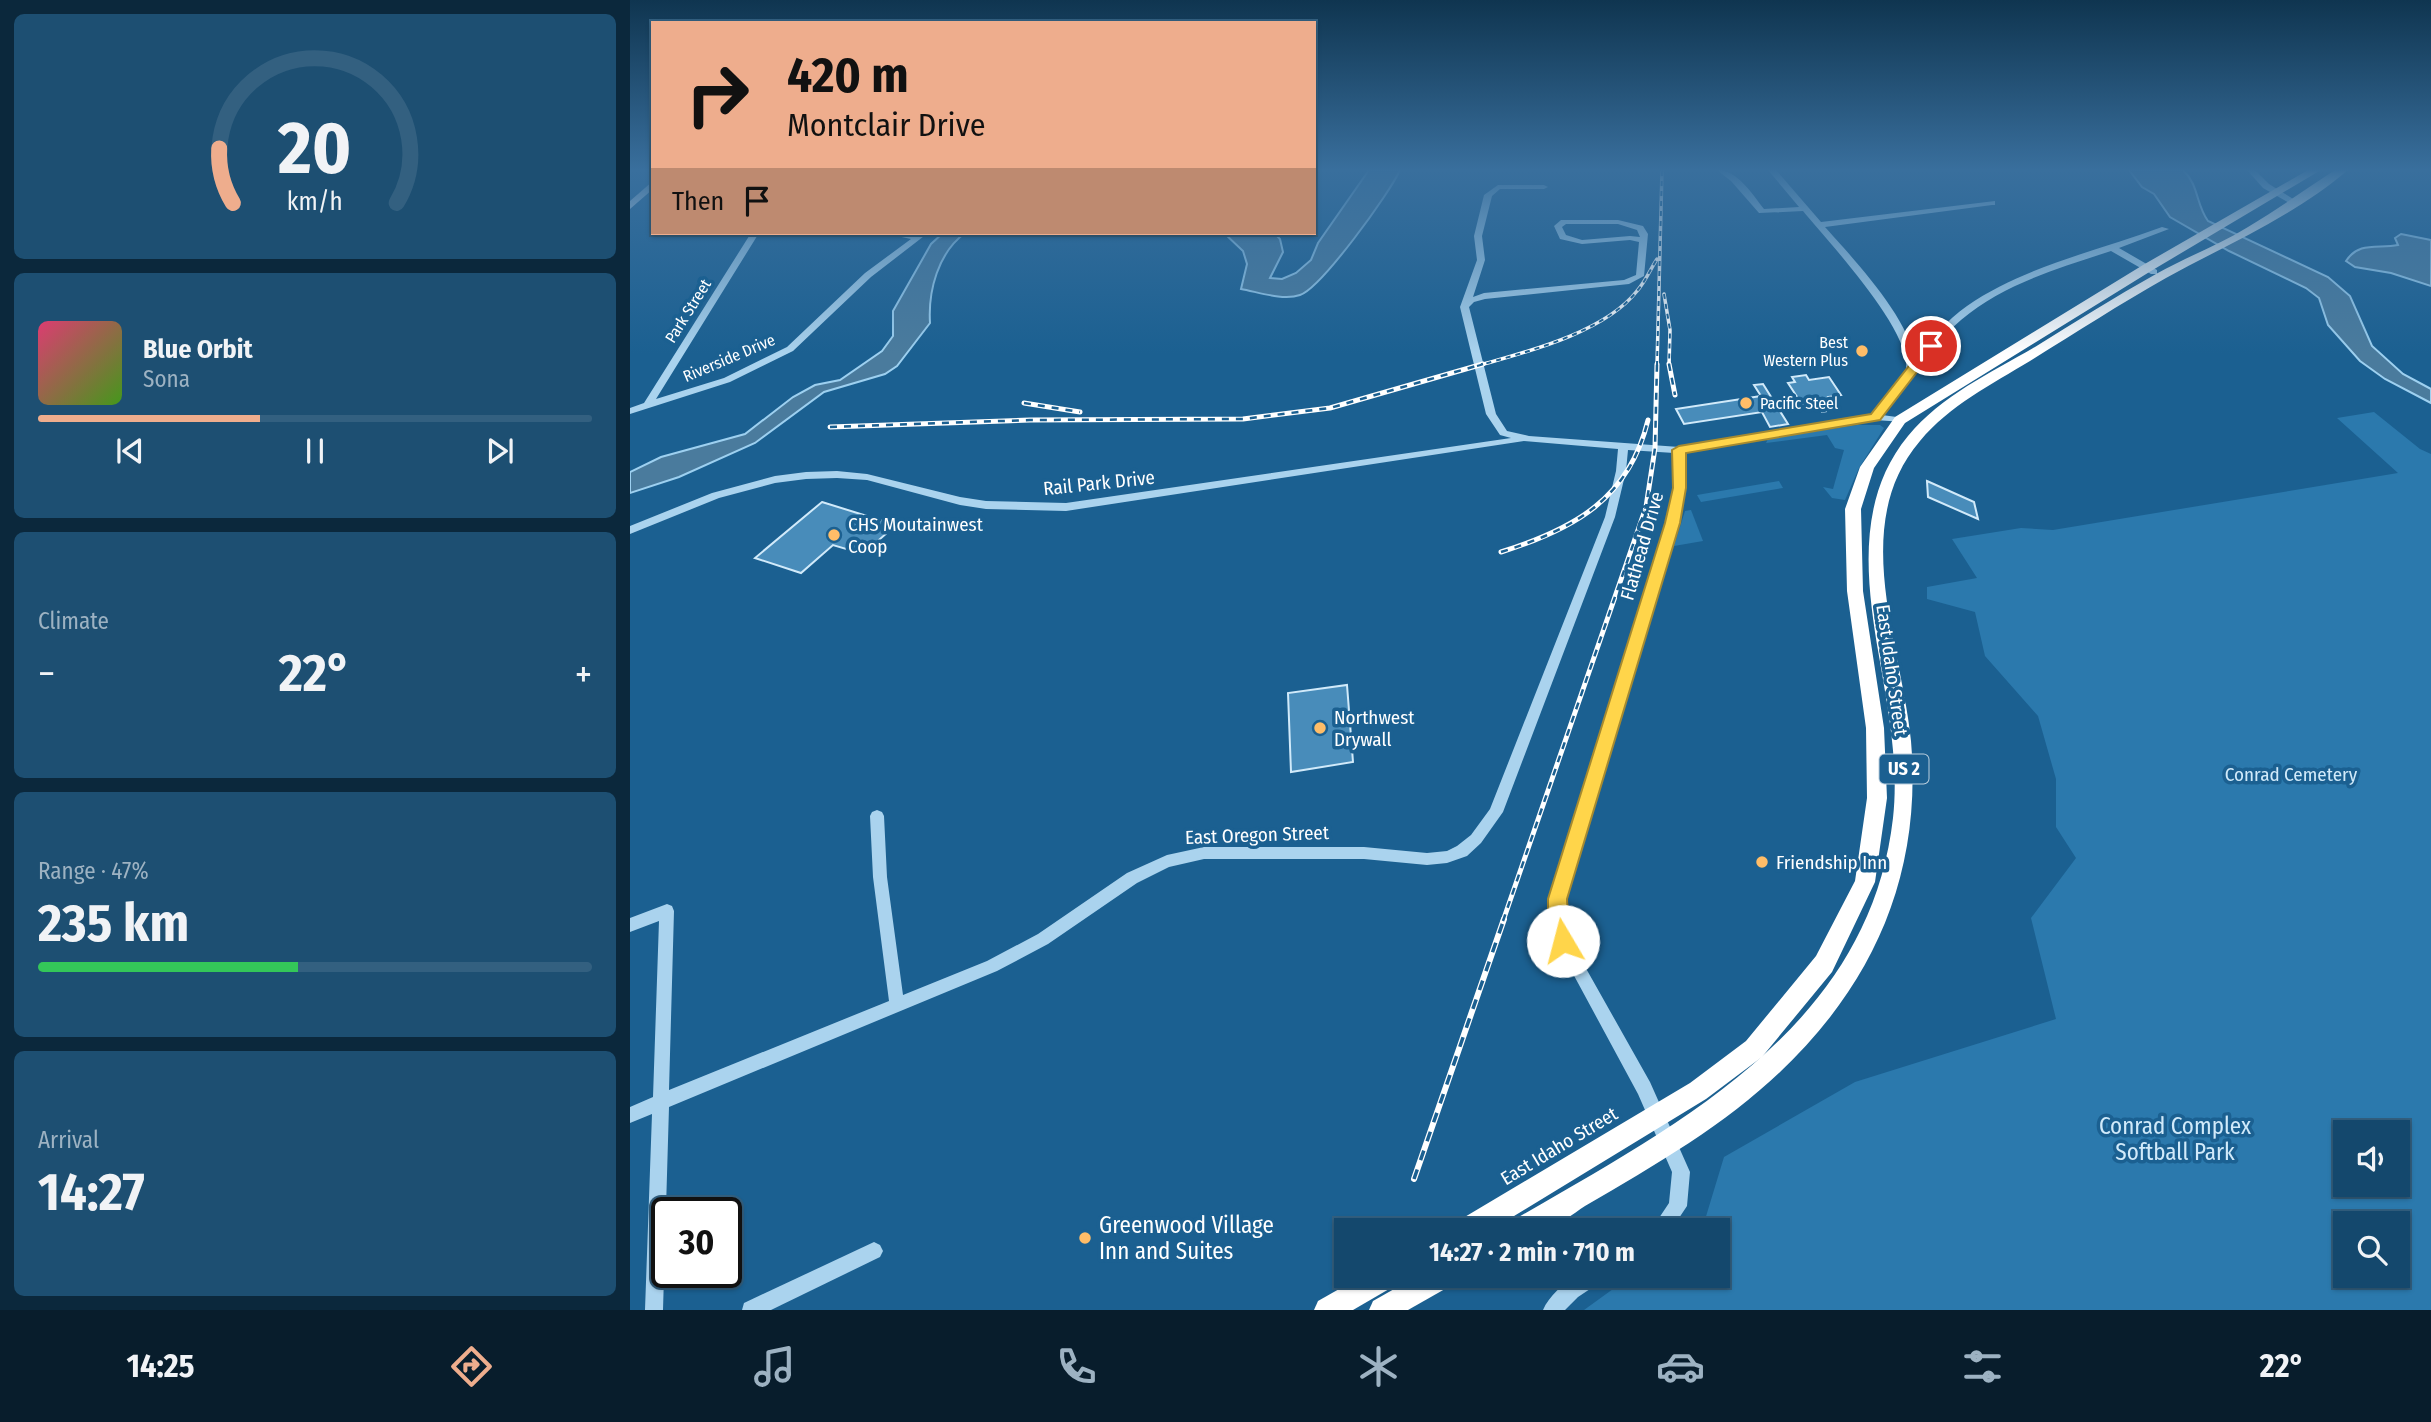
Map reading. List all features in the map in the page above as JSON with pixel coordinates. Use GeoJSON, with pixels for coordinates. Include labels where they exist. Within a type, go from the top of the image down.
{"type":"FeatureCollection","features":[{"type":"Feature","properties":{"kind":"highway"},"geometry":{"type":"LineString","coordinates":[[2154,272],[2162,272],[2173,266],[2198,240],[2214,231]]}},
{"type":"Feature","properties":{"kind":"highway","name":"East Idaho Street"},"geometry":{"type":"LineString","coordinates":[[1487,1218],[1656,1119],[1698,1091],[1762,1040],[1824,964],[1865,882],[1874,837],[1878,759],[1857,613],[1853,509],[1867,467],[1900,420],[2120,285],[2250,231]]}},
{"type":"Feature","properties":{"kind":"highway","name":"East Idaho Street"},"geometry":{"type":"LineString","coordinates":[[1541,1218],[1669,1141],[1737,1095],[1809,1027],[1846,977],[1884,898],[1898,846],[1904,794],[1902,743],[1874,546],[1877,510],[1893,465],[1918,430],[1939,412],[2068,334],[2154,272]]}},
{"type":"Feature","properties":{"kind":"highway"},"geometry":{"type":"LineString","coordinates":[[2068,334],[2074,325],[2115,296],[2120,285]]}},
{"type":"Feature","properties":{"kind":"highway"},"geometry":{"type":"LineString","coordinates":[[1327,1310],[1366,1288]]}},
{"type":"Feature","properties":{"kind":"highway"},"geometry":{"type":"LineString","coordinates":[[1382,1310],[1421,1288]]}},
{"type":"Feature","properties":{"kind":"street"},"geometry":{"type":"LineString","coordinates":[[1479,231],[1481,260],[1464,307],[1494,423],[1504,433],[1538,440],[1586,441],[1623,447],[1679,450],[1875,417],[1900,420]]}},
{"type":"Feature","properties":{"kind":"street"},"geometry":{"type":"LineString","coordinates":[[1560,231],[1563,237],[1581,243],[1630,237],[1643,240]]}},
{"type":"Feature","properties":{"kind":"street"},"geometry":{"type":"LineString","coordinates":[[1464,307],[1471,300],[1484,296],[1636,279],[1640,275],[1643,240],[1641,231]]}},
{"type":"Feature","properties":{"kind":"street"},"geometry":{"type":"LineString","coordinates":[[1823,231],[1884,303],[1904,342],[1912,365],[1910,373]]}},
{"type":"Feature","properties":{"kind":"street"},"geometry":{"type":"LineString","coordinates":[[1875,417],[1910,373],[1968,309],[1995,292],[2160,231]]}},
{"type":"Feature","properties":{"kind":"street","name":"Park Street"},"geometry":{"type":"LineString","coordinates":[[647,406],[754,235]]}},
{"type":"Feature","properties":{"kind":"street","name":"Riverside Drive"},"geometry":{"type":"LineString","coordinates":[[630,411],[727,380],[790,349],[868,275],[920,235]]}},
{"type":"Feature","properties":{"kind":"street"},"geometry":{"type":"LineString","coordinates":[[2114,249],[2154,272]]}},
{"type":"Feature","properties":{"kind":"street","name":"Rail Park Drive"},"geometry":{"type":"LineString","coordinates":[[630,530],[707,498],[790,478],[844,475],[868,477],[993,506],[1066,507],[1501,442],[1538,440]]}},
{"type":"Feature","properties":{"kind":"street","name":"East Oregon Street"},"geometry":{"type":"LineString","coordinates":[[630,1115],[1009,957],[1072,920],[1132,878],[1185,856],[1364,853],[1427,859],[1462,851],[1482,833],[1496,812],[1610,517],[1621,471],[1623,447]]}},
{"type":"Feature","properties":{"kind":"street","name":"Flathead Drive"},"geometry":{"type":"LineString","coordinates":[[1669,1218],[1678,1206],[1682,1188],[1681,1172],[1644,1087],[1563,941],[1558,919],[1558,899],[1672,523],[1679,488],[1679,450]]}},
{"type":"Feature","properties":{"kind":"street"},"geometry":{"type":"LineString","coordinates":[[877,816],[880,877],[897,1005]]}},
{"type":"Feature","properties":{"kind":"street"},"geometry":{"type":"LineString","coordinates":[[630,925],[667,911],[654,1310]]}},
{"type":"Feature","properties":{"kind":"street"},"geometry":{"type":"LineString","coordinates":[[751,1310],[874,1251]]}},
{"type":"Feature","properties":{"kind":"street"},"geometry":{"type":"LineString","coordinates":[[1552,1310],[1574,1288]]}},
{"type":"Feature","properties":{"kind":"green space"},"geometry":{"type":"Polygon","coordinates":[[[2374,412],[2420,449],[2431,454],[2431,1310],[1584,1310],[1614,1288],[1730,1288],[1730,1218],[1706,1218],[1724,1157],[1855,1082],[2056,1019],[2031,918],[2076,858],[2056,827],[2056,779],[2038,716],[1985,656],[1975,612],[1927,599],[1927,587],[1977,578],[1952,539],[2021,528],[2053,530],[2398,473],[2337,418],[2374,412]]]}},
{"type":"Feature","properties":{"kind":"green space"},"geometry":{"type":"Polygon","coordinates":[[[1857,425],[1880,425],[1884,428],[1859,468],[1845,500],[1832,498],[1823,487],[1833,489],[1844,450],[1835,448],[1827,435],[1766,443],[1768,439],[1857,425]]]}},
{"type":"Feature","properties":{"kind":"green space"},"geometry":{"type":"Polygon","coordinates":[[[1779,481],[1783,488],[1701,502],[1697,495],[1779,481]]]}},
{"type":"Feature","properties":{"kind":"green space"},"geometry":{"type":"Polygon","coordinates":[[[1691,510],[1703,541],[1674,546],[1685,511],[1691,510]]]}},
{"type":"Feature","properties":{"kind":"shaded area"},"geometry":{"type":"Polygon","coordinates":[[[1326,231],[1360,231],[1310,289],[1300,295],[1286,297],[1241,289],[1247,264],[1243,251],[1226,235],[1276,235],[1280,239],[1283,252],[1270,278],[1282,279],[1296,273],[1311,260],[1326,231]]]}},
{"type":"Feature","properties":{"kind":"shaded area"},"geometry":{"type":"Polygon","coordinates":[[[2195,231],[2230,231],[2328,277],[2350,296],[2372,346],[2403,374],[2431,389],[2431,403],[2385,379],[2360,361],[2328,325],[2319,298],[2306,288],[2195,231]]]}},
{"type":"Feature","properties":{"kind":"shaded area"},"geometry":{"type":"Polygon","coordinates":[[[2401,234],[2431,240],[2431,286],[2391,273],[2355,267],[2346,261],[2363,248],[2398,245],[2395,238],[2401,234]]]}},
{"type":"Feature","properties":{"kind":"shaded area"},"geometry":{"type":"Polygon","coordinates":[[[941,235],[963,235],[948,251],[937,274],[931,298],[930,323],[897,366],[885,374],[824,392],[755,443],[679,477],[630,493],[630,472],[661,457],[745,434],[793,397],[815,385],[840,380],[882,351],[893,336],[893,311],[931,244],[941,235]]]}},
{"type":"Feature","properties":{"kind":"building","name":"Pacific Steel"},"geometry":{"type":"Polygon","coordinates":[[[1806,375],[1809,380],[1829,377],[1841,395],[1828,397],[1833,410],[1822,412],[1818,407],[1805,409],[1788,383],[1795,382],[1792,377],[1806,375]]]}},
{"type":"Feature","properties":{"kind":"building","name":"Pacific Steel"},"geometry":{"type":"Polygon","coordinates":[[[1763,384],[1788,424],[1770,427],[1762,412],[1684,424],[1676,409],[1761,396],[1754,385],[1763,384]]]}},
{"type":"Feature","properties":{"kind":"building"},"geometry":{"type":"Polygon","coordinates":[[[1927,481],[1974,502],[1978,519],[1928,497],[1927,481]]]}},
{"type":"Feature","properties":{"kind":"building","name":"CHS Moutainwest Coop"},"geometry":{"type":"Polygon","coordinates":[[[822,502],[896,525],[863,554],[833,545],[801,573],[755,558],[822,502]]]}},
{"type":"Feature","properties":{"kind":"building","name":"Northwest Drywall"},"geometry":{"type":"Polygon","coordinates":[[[1347,685],[1353,762],[1291,772],[1288,693],[1347,685]]]}},
{"type":"Feature","properties":{"kind":"railway"},"geometry":{"type":"LineString","coordinates":[[1657,366],[1660,231]]}},
{"type":"Feature","properties":{"kind":"railway"},"geometry":{"type":"LineString","coordinates":[[1477,366],[1563,339],[1605,318],[1623,306],[1637,291],[1657,259]]}},
{"type":"Feature","properties":{"kind":"railway"},"geometry":{"type":"LineString","coordinates":[[1664,294],[1670,330],[1669,364]]}},
{"type":"Feature","properties":{"kind":"railway"},"geometry":{"type":"LineString","coordinates":[[830,427],[1030,420],[1243,419],[1330,408],[1483,364]]}},
{"type":"Feature","properties":{"kind":"railway"},"geometry":{"type":"LineString","coordinates":[[1503,921],[1646,507],[1655,448],[1657,364]]}},
{"type":"Feature","properties":{"kind":"railway"},"geometry":{"type":"LineString","coordinates":[[1669,364],[1675,395]]}},
{"type":"Feature","properties":{"kind":"railway"},"geometry":{"type":"LineString","coordinates":[[1024,403],[1080,412]]}},
{"type":"Feature","properties":{"kind":"railway"},"geometry":{"type":"LineString","coordinates":[[1501,552],[1552,533],[1595,507],[1627,471],[1648,420]]}},
{"type":"Feature","properties":{"kind":"railway"},"geometry":{"type":"LineString","coordinates":[[1414,1179],[1504,919]]}},
{"type":"Feature","properties":{"kind":"place","name":"Best Western Plus"},"geometry":{"type":"Point","coordinates":[1862,351]}},
{"type":"Feature","properties":{"kind":"place","name":"Pacific Steel"},"geometry":{"type":"Point","coordinates":[1746,403]}},
{"type":"Feature","properties":{"kind":"place","name":"CHS Moutainwest Coop"},"geometry":{"type":"Point","coordinates":[834,535]}},
{"type":"Feature","properties":{"kind":"place","name":"Northwest Drywall"},"geometry":{"type":"Point","coordinates":[1320,728]}},
{"type":"Feature","properties":{"kind":"place","name":"Friendship Inn"},"geometry":{"type":"Point","coordinates":[1762,862]}},
{"type":"Feature","properties":{"kind":"place","name":"Greenwood Village Inn and Suites"},"geometry":{"type":"Point","coordinates":[1085,1238]}},
{"type":"Feature","properties":{"kind":"route"},"geometry":{"type":"LineString","coordinates":[[1563,941],[1558,919],[1558,899],[1672,523],[1679,488],[1679,450],[1875,417],[1931,346]]}},
{"type":"Feature","properties":{"kind":"park label","name":"Conrad Cemetery"},"geometry":{"type":"Point","coordinates":[2291,774]}},
{"type":"Feature","properties":{"kind":"park label","name":"Conrad Complex Softball Park"},"geometry":{"type":"Point","coordinates":[2175,1139]}}]}
